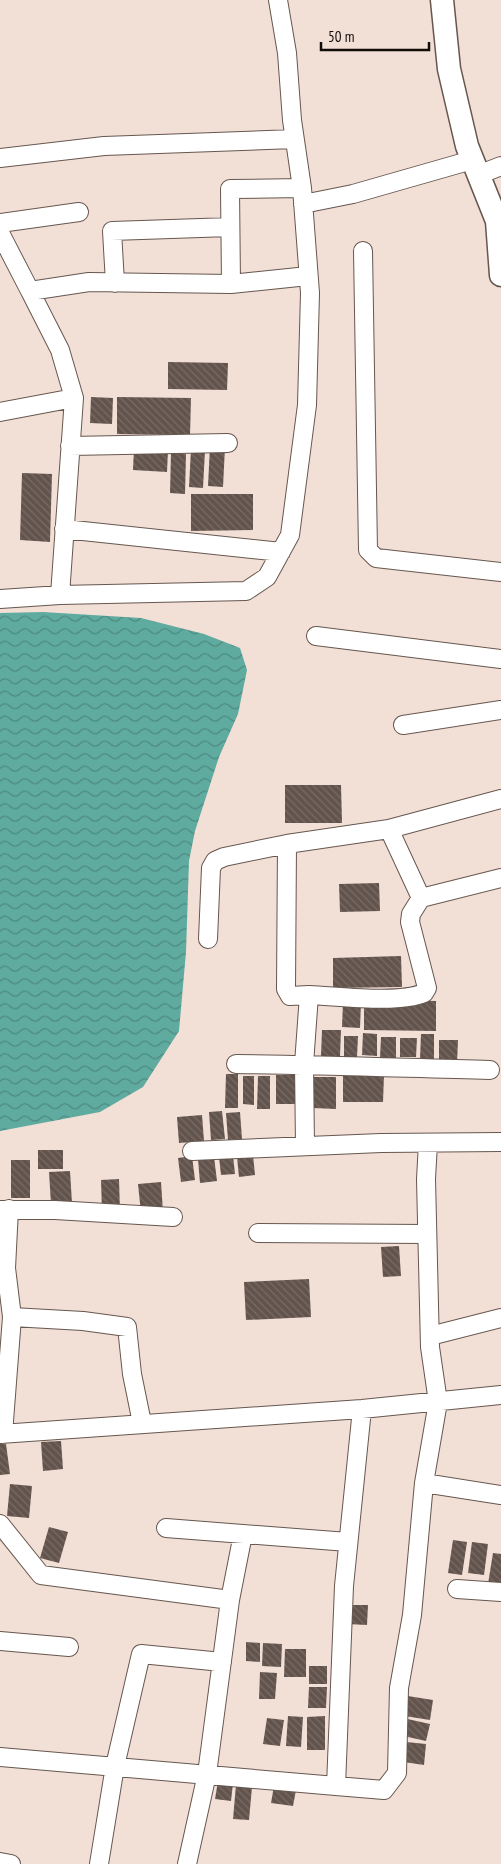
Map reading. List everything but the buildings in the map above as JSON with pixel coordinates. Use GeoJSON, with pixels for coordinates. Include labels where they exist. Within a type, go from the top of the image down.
{"type":"FeatureCollection","features":[{"type":"Feature","properties":{"kind":"main road"},"geometry":{"type":"LineString","coordinates":[[442,0],[449,68],[467,146],[496,222],[500,261]]}},
{"type":"Feature","properties":{"kind":"street"},"geometry":{"type":"LineString","coordinates":[[0,599],[60,595],[246,591],[267,577],[290,534],[308,405],[308,276],[302,196],[294,139],[287,53],[278,0]]}},
{"type":"Feature","properties":{"kind":"street"},"geometry":{"type":"LineString","coordinates":[[0,158],[104,146],[294,139]]}},
{"type":"Feature","properties":{"kind":"street"},"geometry":{"type":"LineString","coordinates":[[231,284],[230,190],[302,196],[353,194],[475,168],[501,166]]}},
{"type":"Feature","properties":{"kind":"street"},"geometry":{"type":"LineString","coordinates":[[0,223],[79,212]]}},
{"type":"Feature","properties":{"kind":"street"},"geometry":{"type":"LineString","coordinates":[[115,283],[112,231],[230,227]]}},
{"type":"Feature","properties":{"kind":"street"},"geometry":{"type":"LineString","coordinates":[[0,233],[60,350],[74,398],[60,595]]}},
{"type":"Feature","properties":{"kind":"street"},"geometry":{"type":"LineString","coordinates":[[363,251],[368,550],[376,558],[501,572]]}},
{"type":"Feature","properties":{"kind":"street"},"geometry":{"type":"LineString","coordinates":[[30,292],[89,282],[231,284],[308,276]]}},
{"type":"Feature","properties":{"kind":"street"},"geometry":{"type":"LineString","coordinates":[[0,412],[74,398]]}},
{"type":"Feature","properties":{"kind":"street"},"geometry":{"type":"LineString","coordinates":[[70,446],[228,443]]}},
{"type":"Feature","properties":{"kind":"street"},"geometry":{"type":"LineString","coordinates":[[64,529],[281,552]]}},
{"type":"Feature","properties":{"kind":"street"},"geometry":{"type":"LineString","coordinates":[[316,636],[501,659]]}},
{"type":"Feature","properties":{"kind":"street"},"geometry":{"type":"LineString","coordinates":[[403,725],[501,710]]}},
{"type":"Feature","properties":{"kind":"street"},"geometry":{"type":"LineString","coordinates":[[208,939],[211,868],[215,861],[224,857],[287,844],[389,829],[501,799]]}},
{"type":"Feature","properties":{"kind":"street"},"geometry":{"type":"LineString","coordinates":[[287,844],[286,989],[290,996],[378,998],[418,996],[424,993],[426,988],[410,922],[417,905],[389,829]]}},
{"type":"Feature","properties":{"kind":"street"},"geometry":{"type":"LineString","coordinates":[[417,905],[501,878]]}},
{"type":"Feature","properties":{"kind":"street"},"geometry":{"type":"LineString","coordinates":[[305,1146],[304,1064],[309,995]]}},
{"type":"Feature","properties":{"kind":"street"},"geometry":{"type":"LineString","coordinates":[[236,1064],[304,1064],[490,1070]]}},
{"type":"Feature","properties":{"kind":"street"},"geometry":{"type":"LineString","coordinates":[[192,1151],[305,1146],[501,1142]]}},
{"type":"Feature","properties":{"kind":"street"},"geometry":{"type":"LineString","coordinates":[[0,1757],[384,1790],[397,1773],[399,1688],[412,1615],[424,1483],[438,1402],[430,1336],[426,1179],[428,1143]]}},
{"type":"Feature","properties":{"kind":"street"},"geometry":{"type":"LineString","coordinates":[[172,1216],[4,1210],[6,1268],[12,1317],[1,1434],[362,1409],[501,1395]]}},
{"type":"Feature","properties":{"kind":"street"},"geometry":{"type":"LineString","coordinates":[[258,1233],[427,1234]]}},
{"type":"Feature","properties":{"kind":"street"},"geometry":{"type":"LineString","coordinates":[[12,1317],[83,1321],[127,1327],[132,1374],[142,1423]]}},
{"type":"Feature","properties":{"kind":"street"},"geometry":{"type":"LineString","coordinates":[[430,1336],[501,1318]]}},
{"type":"Feature","properties":{"kind":"street"},"geometry":{"type":"LineString","coordinates":[[336,1786],[344,1586],[362,1409]]}},
{"type":"Feature","properties":{"kind":"street"},"geometry":{"type":"LineString","coordinates":[[424,1483],[501,1495]]}},
{"type":"Feature","properties":{"kind":"street"},"geometry":{"type":"LineString","coordinates":[[0,1524],[41,1576],[230,1600]]}},
{"type":"Feature","properties":{"kind":"street"},"geometry":{"type":"LineString","coordinates":[[166,1528],[348,1542]]}},
{"type":"Feature","properties":{"kind":"street"},"geometry":{"type":"LineString","coordinates":[[188,1864],[207,1774],[230,1600],[243,1534]]}},
{"type":"Feature","properties":{"kind":"street"},"geometry":{"type":"LineString","coordinates":[[457,1589],[501,1592]]}},
{"type":"Feature","properties":{"kind":"street"},"geometry":{"type":"LineString","coordinates":[[0,1641],[69,1648]]}},
{"type":"Feature","properties":{"kind":"street"},"geometry":{"type":"LineString","coordinates":[[99,1864],[115,1766],[140,1654],[222,1662]]}},
{"type":"Feature","properties":{"kind":"street"},"geometry":{"type":"LineString","coordinates":[[0,1862],[11,1864]]}},
{"type":"Feature","properties":{"kind":"water"},"geometry":{"type":"Polygon","coordinates":[[[43,612],[141,618],[204,634],[240,648],[247,670],[238,714],[219,757],[195,831],[189,861],[186,952],[179,1031],[143,1087],[100,1112],[0,1131],[0,613],[43,612]]]}}]}
